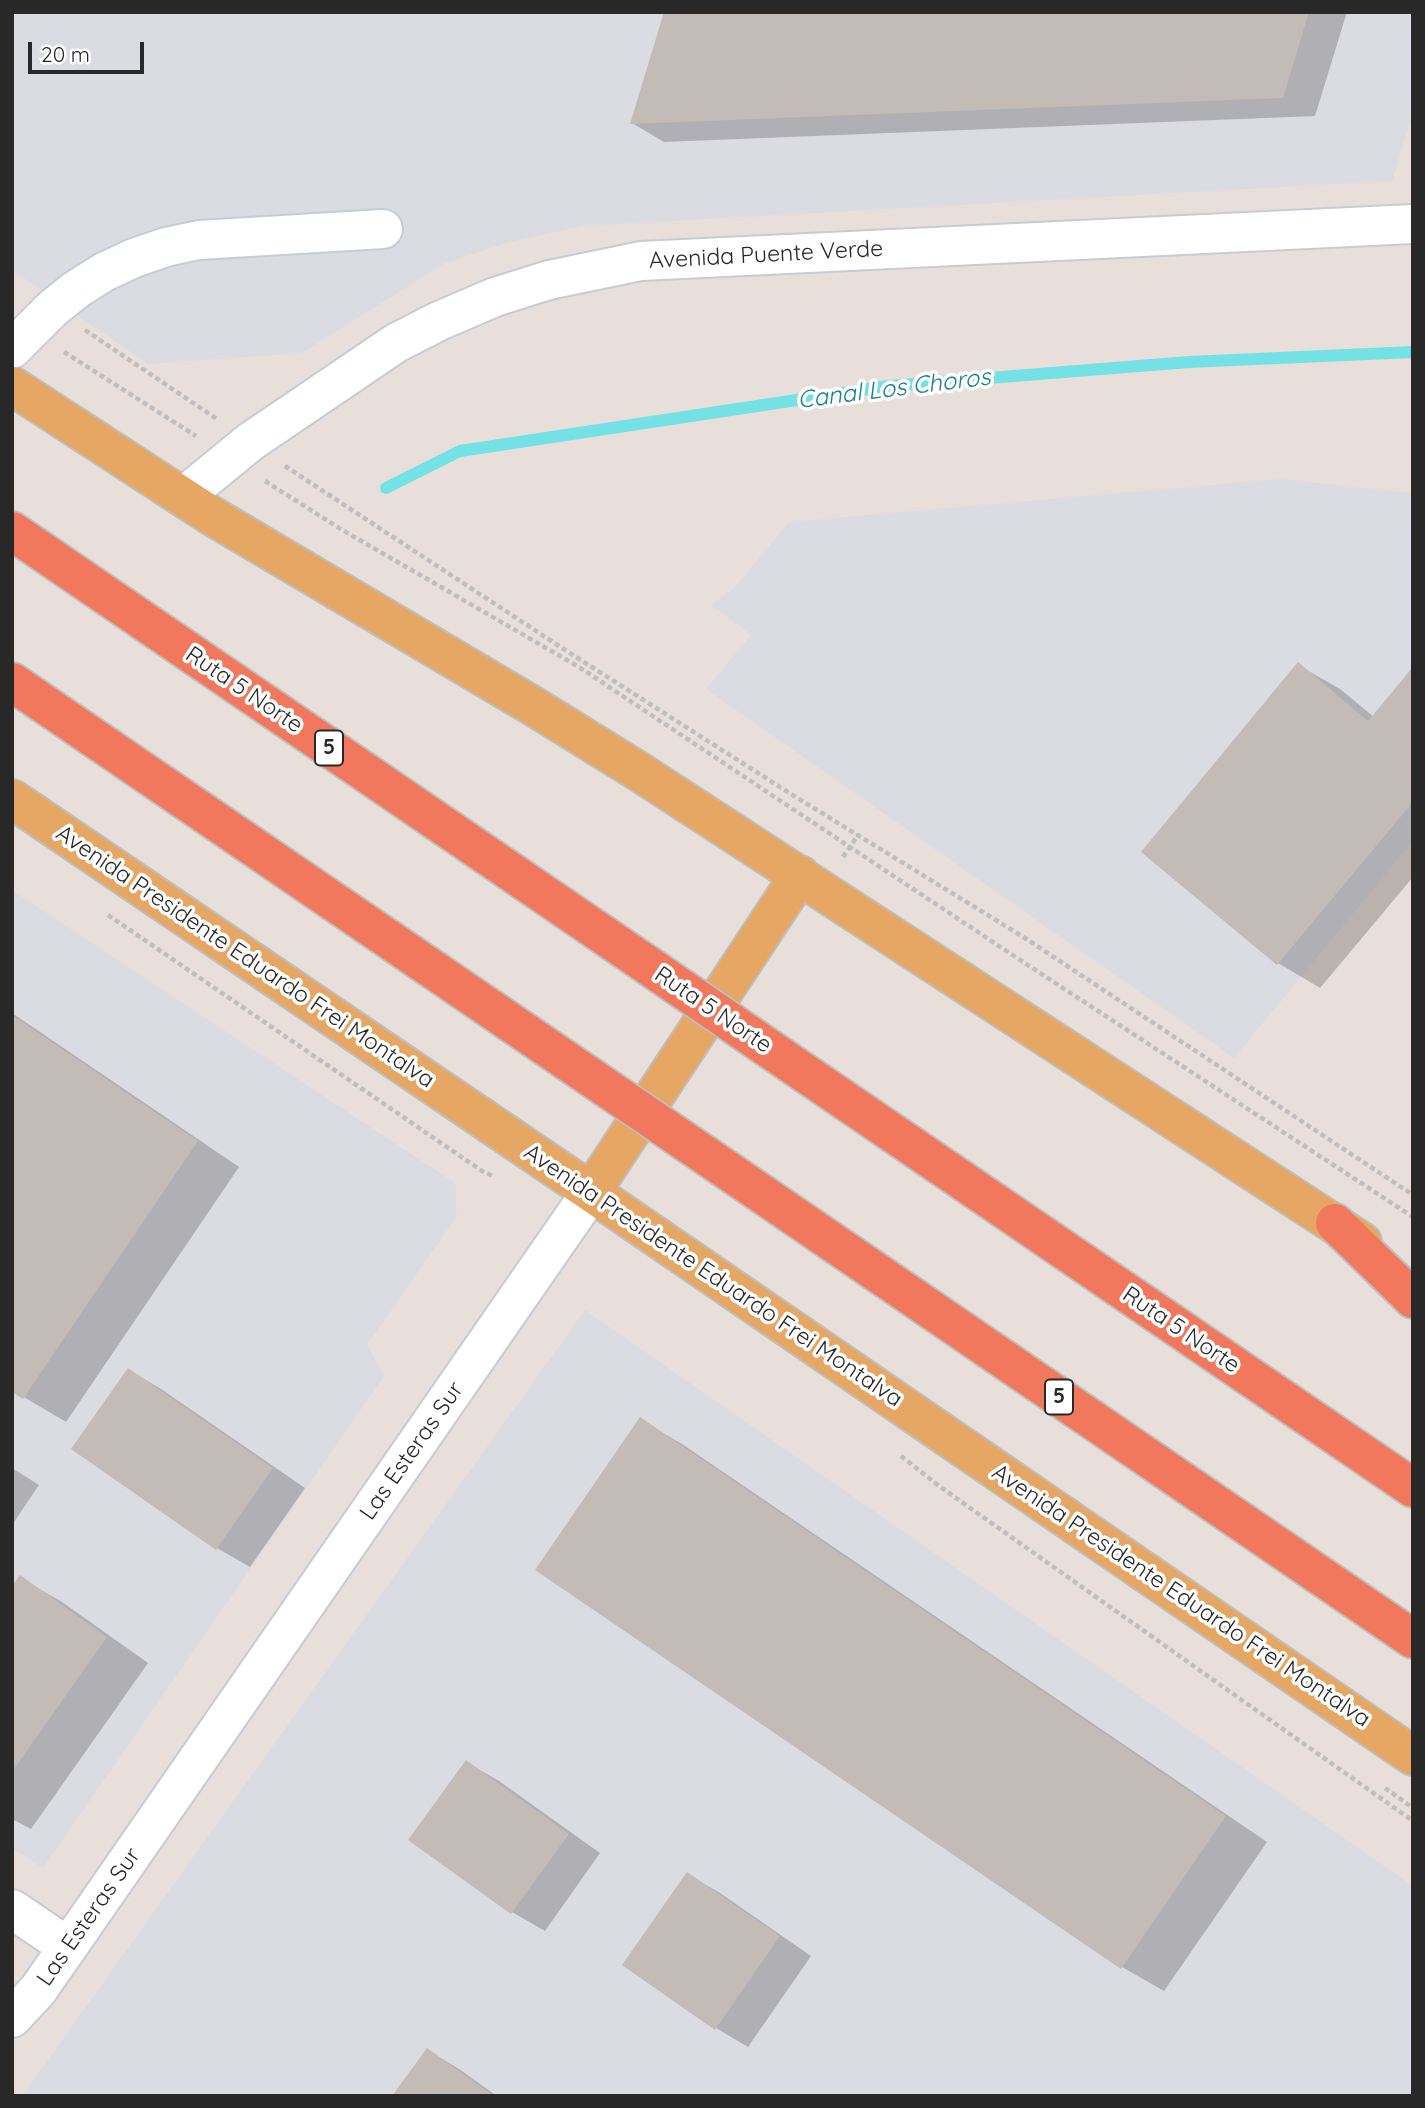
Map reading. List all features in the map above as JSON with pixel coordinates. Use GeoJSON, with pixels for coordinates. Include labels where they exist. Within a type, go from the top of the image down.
{"type":"FeatureCollection","features":[{"type":"Feature","properties":{"kind":"highway","name":"Ruta 5 Norte"},"geometry":{"type":"LineString","coordinates":[[12,531],[1413,1488]]}},
{"type":"Feature","properties":{"kind":"highway","name":"5"},"geometry":{"type":"LineString","coordinates":[[12,682],[1413,1639]]}},
{"type":"Feature","properties":{"kind":"highway"},"geometry":{"type":"LineString","coordinates":[[1335,1223],[1413,1299]]}},
{"type":"Feature","properties":{"kind":"main road"},"geometry":{"type":"LineString","coordinates":[[12,386],[183,497],[545,713],[800,875],[1335,1223],[1413,1277]]}},
{"type":"Feature","properties":{"kind":"main road","name":"Avenida Presidente Eduardo Frei Montalva"},"geometry":{"type":"LineString","coordinates":[[12,799],[1413,1756]]}},
{"type":"Feature","properties":{"kind":"main road","name":"Las Esteras Sur"},"geometry":{"type":"LineString","coordinates":[[591,1192],[800,875]]}},
{"type":"Feature","properties":{"kind":"street","name":"Avenida Puente Verde"},"geometry":{"type":"LineString","coordinates":[[183,497],[240,450],[396,343],[495,297],[549,280],[641,261],[1413,224]]}},
{"type":"Feature","properties":{"kind":"street"},"geometry":{"type":"LineString","coordinates":[[32,329],[78,289],[104,272],[166,247],[199,240],[383,229]]}},
{"type":"Feature","properties":{"kind":"street","name":"Las Esteras Sur"},"geometry":{"type":"LineString","coordinates":[[12,2018],[38,1990],[591,1192]]}},
{"type":"Feature","properties":{"kind":"street"},"geometry":{"type":"LineString","coordinates":[[12,1909],[68,1947]]}},
{"type":"Feature","properties":{"kind":"path"},"geometry":{"type":"LineString","coordinates":[[32,329],[240,450],[1025,938],[1413,1195]]}},
{"type":"Feature","properties":{"kind":"path"},"geometry":{"type":"LineString","coordinates":[[32,329],[240,450],[339,528],[579,667],[1413,1217]]}},
{"type":"Feature","properties":{"kind":"path"},"geometry":{"type":"LineString","coordinates":[[104,913],[482,1171],[505,1182]]}},
{"type":"Feature","properties":{"kind":"path"},"geometry":{"type":"LineString","coordinates":[[896,1451],[950,1494],[1413,1821]]}},
{"type":"Feature","properties":{"kind":"shaded area"},"geometry":{"type":"Polygon","coordinates":[[[12,12],[1413,12],[1413,114],[1392,181],[583,226],[509,242],[445,263],[302,353],[148,364],[12,270],[12,12]]]}},
{"type":"Feature","properties":{"kind":"shaded area"},"geometry":{"type":"Polygon","coordinates":[[[1279,479],[1413,493],[1410,526],[1413,527],[1413,841],[1234,1058],[706,689],[751,635],[711,605],[735,587],[789,522],[1279,479]]]}},
{"type":"Feature","properties":{"kind":"shaded area"},"geometry":{"type":"Polygon","coordinates":[[[12,890],[455,1183],[457,1216],[367,1345],[384,1376],[43,1868],[12,1848],[12,890]]]}},
{"type":"Feature","properties":{"kind":"shaded area"},"geometry":{"type":"Polygon","coordinates":[[[585,1310],[1413,1886],[1413,2096],[22,2096],[585,1310]]]}},
{"type":"Feature","properties":{"kind":"building"},"geometry":{"type":"Polygon","coordinates":[[[664,12],[1309,12],[1283,98],[630,124],[664,12]]]}},
{"type":"Feature","properties":{"kind":"building"},"geometry":{"type":"Polygon","coordinates":[[[1298,662],[1368,721],[1413,667],[1413,802],[1277,965],[1141,852],[1298,662]]]}},
{"type":"Feature","properties":{"kind":"building"},"geometry":{"type":"Polygon","coordinates":[[[12,1015],[198,1141],[23,1399],[12,1392],[12,1015]]]}},
{"type":"Feature","properties":{"kind":"building"},"geometry":{"type":"Polygon","coordinates":[[[128,1368],[273,1468],[216,1550],[71,1449],[128,1368]]]}},
{"type":"Feature","properties":{"kind":"building"},"geometry":{"type":"Polygon","coordinates":[[[640,1417],[1226,1816],[1121,1969],[535,1570],[640,1417]]]}},
{"type":"Feature","properties":{"kind":"building"},"geometry":{"type":"Polygon","coordinates":[[[20,1575],[107,1637],[12,1772],[12,1586],[20,1575]]]}},
{"type":"Feature","properties":{"kind":"building"},"geometry":{"type":"Polygon","coordinates":[[[466,1760],[569,1834],[511,1914],[408,1840],[466,1760]]]}},
{"type":"Feature","properties":{"kind":"building"},"geometry":{"type":"Polygon","coordinates":[[[687,1872],[780,1936],[715,2030],[622,1965],[687,1872]]]}},
{"type":"Feature","properties":{"kind":"building"},"geometry":{"type":"Polygon","coordinates":[[[427,2048],[494,2096],[392,2096],[427,2048]]]}},
{"type":"Feature","properties":{"kind":"waterway","name":"Canal Los Choros"},"geometry":{"type":"LineString","coordinates":[[386,488],[460,451],[889,386],[1189,362],[1413,352]]}}]}
